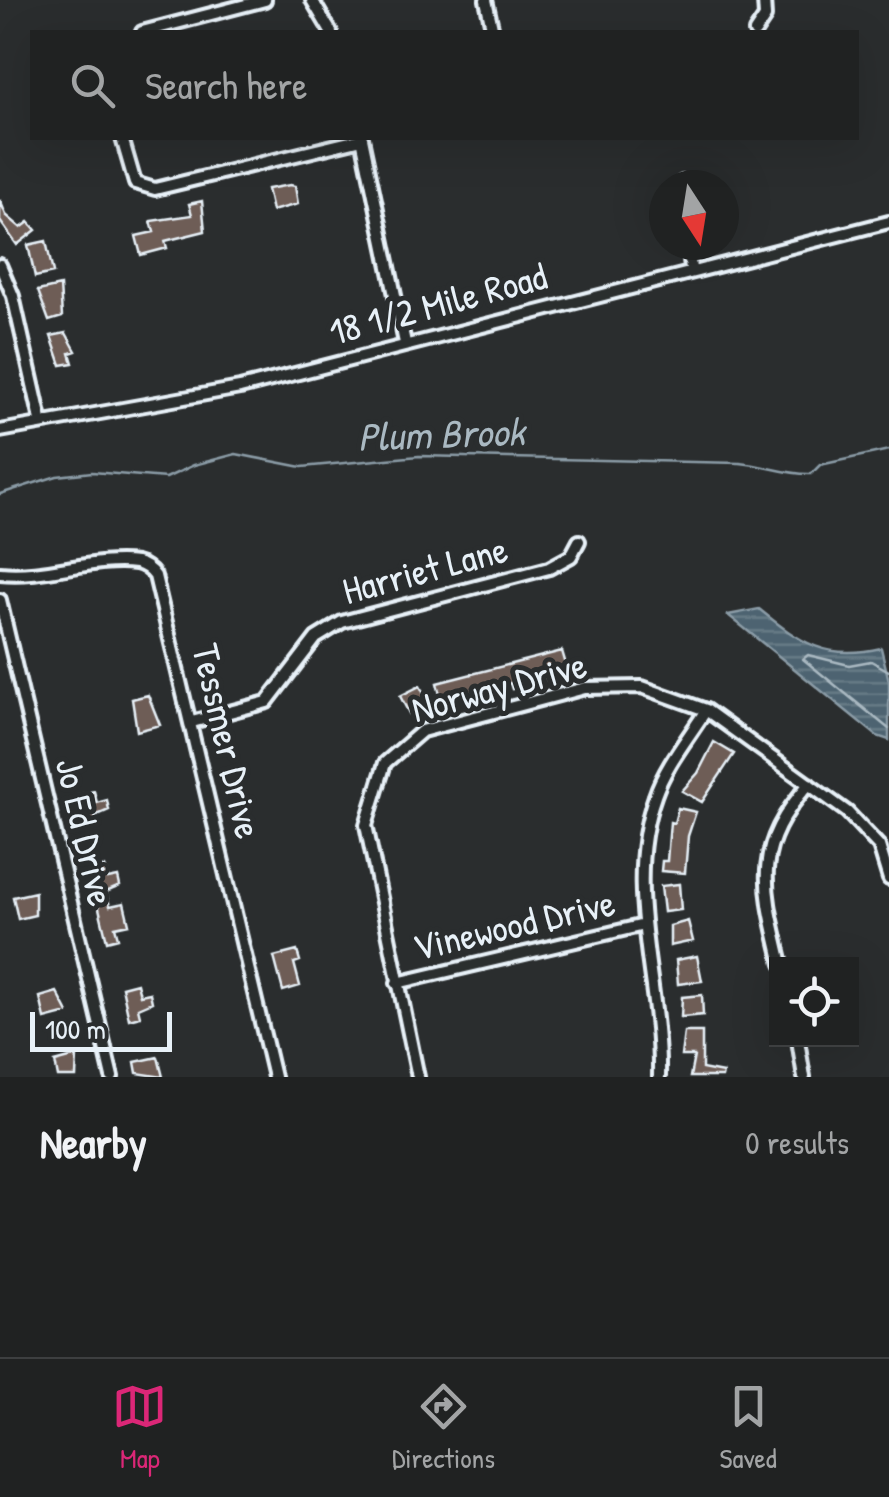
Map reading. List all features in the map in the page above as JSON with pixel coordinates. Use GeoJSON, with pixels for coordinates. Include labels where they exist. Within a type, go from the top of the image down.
{"type":"FeatureCollection","features":[{"type":"Feature","properties":{"kind":"street"},"geometry":{"type":"LineString","coordinates":[[150,30],[265,0]]}},
{"type":"Feature","properties":{"kind":"street"},"geometry":{"type":"LineString","coordinates":[[312,0],[331,30]]}},
{"type":"Feature","properties":{"kind":"street"},"geometry":{"type":"LineString","coordinates":[[486,0],[493,30]]}},
{"type":"Feature","properties":{"kind":"street"},"geometry":{"type":"LineString","coordinates":[[758,30],[765,17],[764,0]]}},
{"type":"Feature","properties":{"kind":"street"},"geometry":{"type":"LineString","coordinates":[[123,140],[135,183],[155,190],[354,140]]}},
{"type":"Feature","properties":{"kind":"street"},"geometry":{"type":"LineString","coordinates":[[362,140],[405,343]]}},
{"type":"Feature","properties":{"kind":"street","name":"18 1/2 Mile Road"},"geometry":{"type":"LineString","coordinates":[[0,431],[41,420],[240,388],[889,222]]}},
{"type":"Feature","properties":{"kind":"street"},"geometry":{"type":"LineString","coordinates":[[691,260],[692,270]]}},
{"type":"Feature","properties":{"kind":"street"},"geometry":{"type":"LineString","coordinates":[[0,265],[17,310],[41,420]]}},
{"type":"Feature","properties":{"kind":"street","name":"Harriet Lane"},"geometry":{"type":"LineString","coordinates":[[192,722],[268,702],[316,638],[342,622],[550,568],[571,556],[580,541]]}},
{"type":"Feature","properties":{"kind":"street","name":"Tessmer Drive"},"geometry":{"type":"LineString","coordinates":[[0,572],[36,575],[132,562],[150,568],[192,722],[274,1077]]}},
{"type":"Feature","properties":{"kind":"street","name":"Jo Ed Drive"},"geometry":{"type":"LineString","coordinates":[[0,600],[112,1077]]}},
{"type":"Feature","properties":{"kind":"street","name":"Norway Drive"},"geometry":{"type":"LineString","coordinates":[[397,983],[366,825],[385,763],[422,731],[586,688],[642,687],[706,710],[847,812],[879,846],[889,879]]}},
{"type":"Feature","properties":{"kind":"street"},"geometry":{"type":"LineString","coordinates":[[659,1077],[660,1025],[644,925],[641,856],[655,794],[706,710]]}},
{"type":"Feature","properties":{"kind":"street"},"geometry":{"type":"LineString","coordinates":[[780,957],[764,887],[766,864],[775,836],[809,784]]}},
{"type":"Feature","properties":{"kind":"street","name":"Vinewood Drive"},"geometry":{"type":"LineString","coordinates":[[397,983],[644,925]]}},
{"type":"Feature","properties":{"kind":"street"},"geometry":{"type":"LineString","coordinates":[[397,983],[418,1077]]}},
{"type":"Feature","properties":{"kind":"street"},"geometry":{"type":"LineString","coordinates":[[799,1047],[804,1077]]}},
{"type":"Feature","properties":{"kind":"water"},"geometry":{"type":"Polygon","coordinates":[[[759,609],[815,646],[845,652],[881,648],[889,681],[889,740],[877,736],[728,615],[759,609]]]}},
{"type":"Feature","properties":{"kind":"building"},"geometry":{"type":"Polygon","coordinates":[[[295,186],[298,204],[272,211],[267,189],[295,186]]]}},
{"type":"Feature","properties":{"kind":"building"},"geometry":{"type":"Polygon","coordinates":[[[0,200],[6,215],[21,228],[29,222],[36,230],[17,245],[0,221],[0,200]]]}},
{"type":"Feature","properties":{"kind":"building"},"geometry":{"type":"Polygon","coordinates":[[[202,201],[205,231],[165,241],[167,248],[141,255],[136,236],[154,232],[151,221],[192,215],[189,204],[202,201]]]}},
{"type":"Feature","properties":{"kind":"building"},"geometry":{"type":"Polygon","coordinates":[[[46,241],[53,273],[35,277],[28,245],[46,241]]]}},
{"type":"Feature","properties":{"kind":"building"},"geometry":{"type":"Polygon","coordinates":[[[60,286],[62,317],[49,321],[38,291],[60,286]]]}},
{"type":"Feature","properties":{"kind":"building"},"geometry":{"type":"Polygon","coordinates":[[[66,333],[76,351],[70,353],[73,363],[61,365],[51,336],[66,333]]]}},
{"type":"Feature","properties":{"kind":"building"},"geometry":{"type":"Polygon","coordinates":[[[562,651],[567,668],[554,672],[556,677],[547,680],[545,674],[520,681],[521,687],[512,689],[510,683],[485,690],[487,695],[478,698],[476,691],[450,698],[452,704],[443,706],[437,683],[562,651]]]}},
{"type":"Feature","properties":{"kind":"building"},"geometry":{"type":"Polygon","coordinates":[[[420,686],[428,702],[411,717],[400,696],[420,686]]]}},
{"type":"Feature","properties":{"kind":"building"},"geometry":{"type":"Polygon","coordinates":[[[148,695],[160,725],[137,731],[132,699],[148,695]]]}},
{"type":"Feature","properties":{"kind":"building"},"geometry":{"type":"Polygon","coordinates":[[[714,742],[734,754],[702,802],[682,791],[698,773],[714,742]]]}},
{"type":"Feature","properties":{"kind":"building"},"geometry":{"type":"Polygon","coordinates":[[[94,791],[97,803],[107,800],[109,810],[95,816],[97,823],[86,826],[79,795],[94,791]]]}},
{"type":"Feature","properties":{"kind":"building"},"geometry":{"type":"Polygon","coordinates":[[[678,808],[696,812],[688,836],[685,873],[661,871],[662,861],[667,861],[670,822],[674,823],[678,808]]]}},
{"type":"Feature","properties":{"kind":"building"},"geometry":{"type":"Polygon","coordinates":[[[105,867],[108,879],[118,877],[120,886],[106,892],[110,906],[124,903],[129,924],[115,927],[118,938],[107,941],[90,871],[105,867]]]}},
{"type":"Feature","properties":{"kind":"building"},"geometry":{"type":"Polygon","coordinates":[[[679,884],[681,910],[664,912],[661,886],[679,884]]]}},
{"type":"Feature","properties":{"kind":"building"},"geometry":{"type":"Polygon","coordinates":[[[35,892],[35,915],[18,919],[13,897],[35,892]]]}},
{"type":"Feature","properties":{"kind":"building"},"geometry":{"type":"Polygon","coordinates":[[[688,921],[693,941],[670,946],[670,926],[688,921]]]}},
{"type":"Feature","properties":{"kind":"building"},"geometry":{"type":"Polygon","coordinates":[[[297,951],[300,961],[294,963],[300,986],[283,991],[274,957],[297,951]]]}},
{"type":"Feature","properties":{"kind":"building"},"geometry":{"type":"Polygon","coordinates":[[[697,956],[702,981],[678,984],[676,960],[697,956]]]}},
{"type":"Feature","properties":{"kind":"building"},"geometry":{"type":"Polygon","coordinates":[[[137,983],[140,995],[150,993],[152,1002],[138,1008],[140,1016],[129,1019],[122,987],[137,983]]]}},
{"type":"Feature","properties":{"kind":"building"},"geometry":{"type":"Polygon","coordinates":[[[57,992],[68,1013],[45,1019],[40,997],[57,992]]]}},
{"type":"Feature","properties":{"kind":"building"},"geometry":{"type":"Polygon","coordinates":[[[702,995],[703,1015],[681,1017],[682,997],[702,995]]]}},
{"type":"Feature","properties":{"kind":"building"},"geometry":{"type":"Polygon","coordinates":[[[684,1032],[702,1032],[702,1069],[723,1073],[722,1077],[690,1077],[694,1056],[681,1056],[684,1032]]]}},
{"type":"Feature","properties":{"kind":"building"},"geometry":{"type":"Polygon","coordinates":[[[77,1056],[76,1077],[58,1077],[55,1062],[77,1056]]]}},
{"type":"Feature","properties":{"kind":"building"},"geometry":{"type":"Polygon","coordinates":[[[158,1057],[163,1077],[137,1073],[135,1062],[158,1057]]]}},
{"type":"Feature","properties":{"kind":"waterway","name":"Plum Brook"},"geometry":{"type":"LineString","coordinates":[[0,494],[57,476],[92,472],[166,478],[194,465],[236,454],[302,467],[419,456],[740,463],[811,474],[820,465],[889,450]]}}]}
